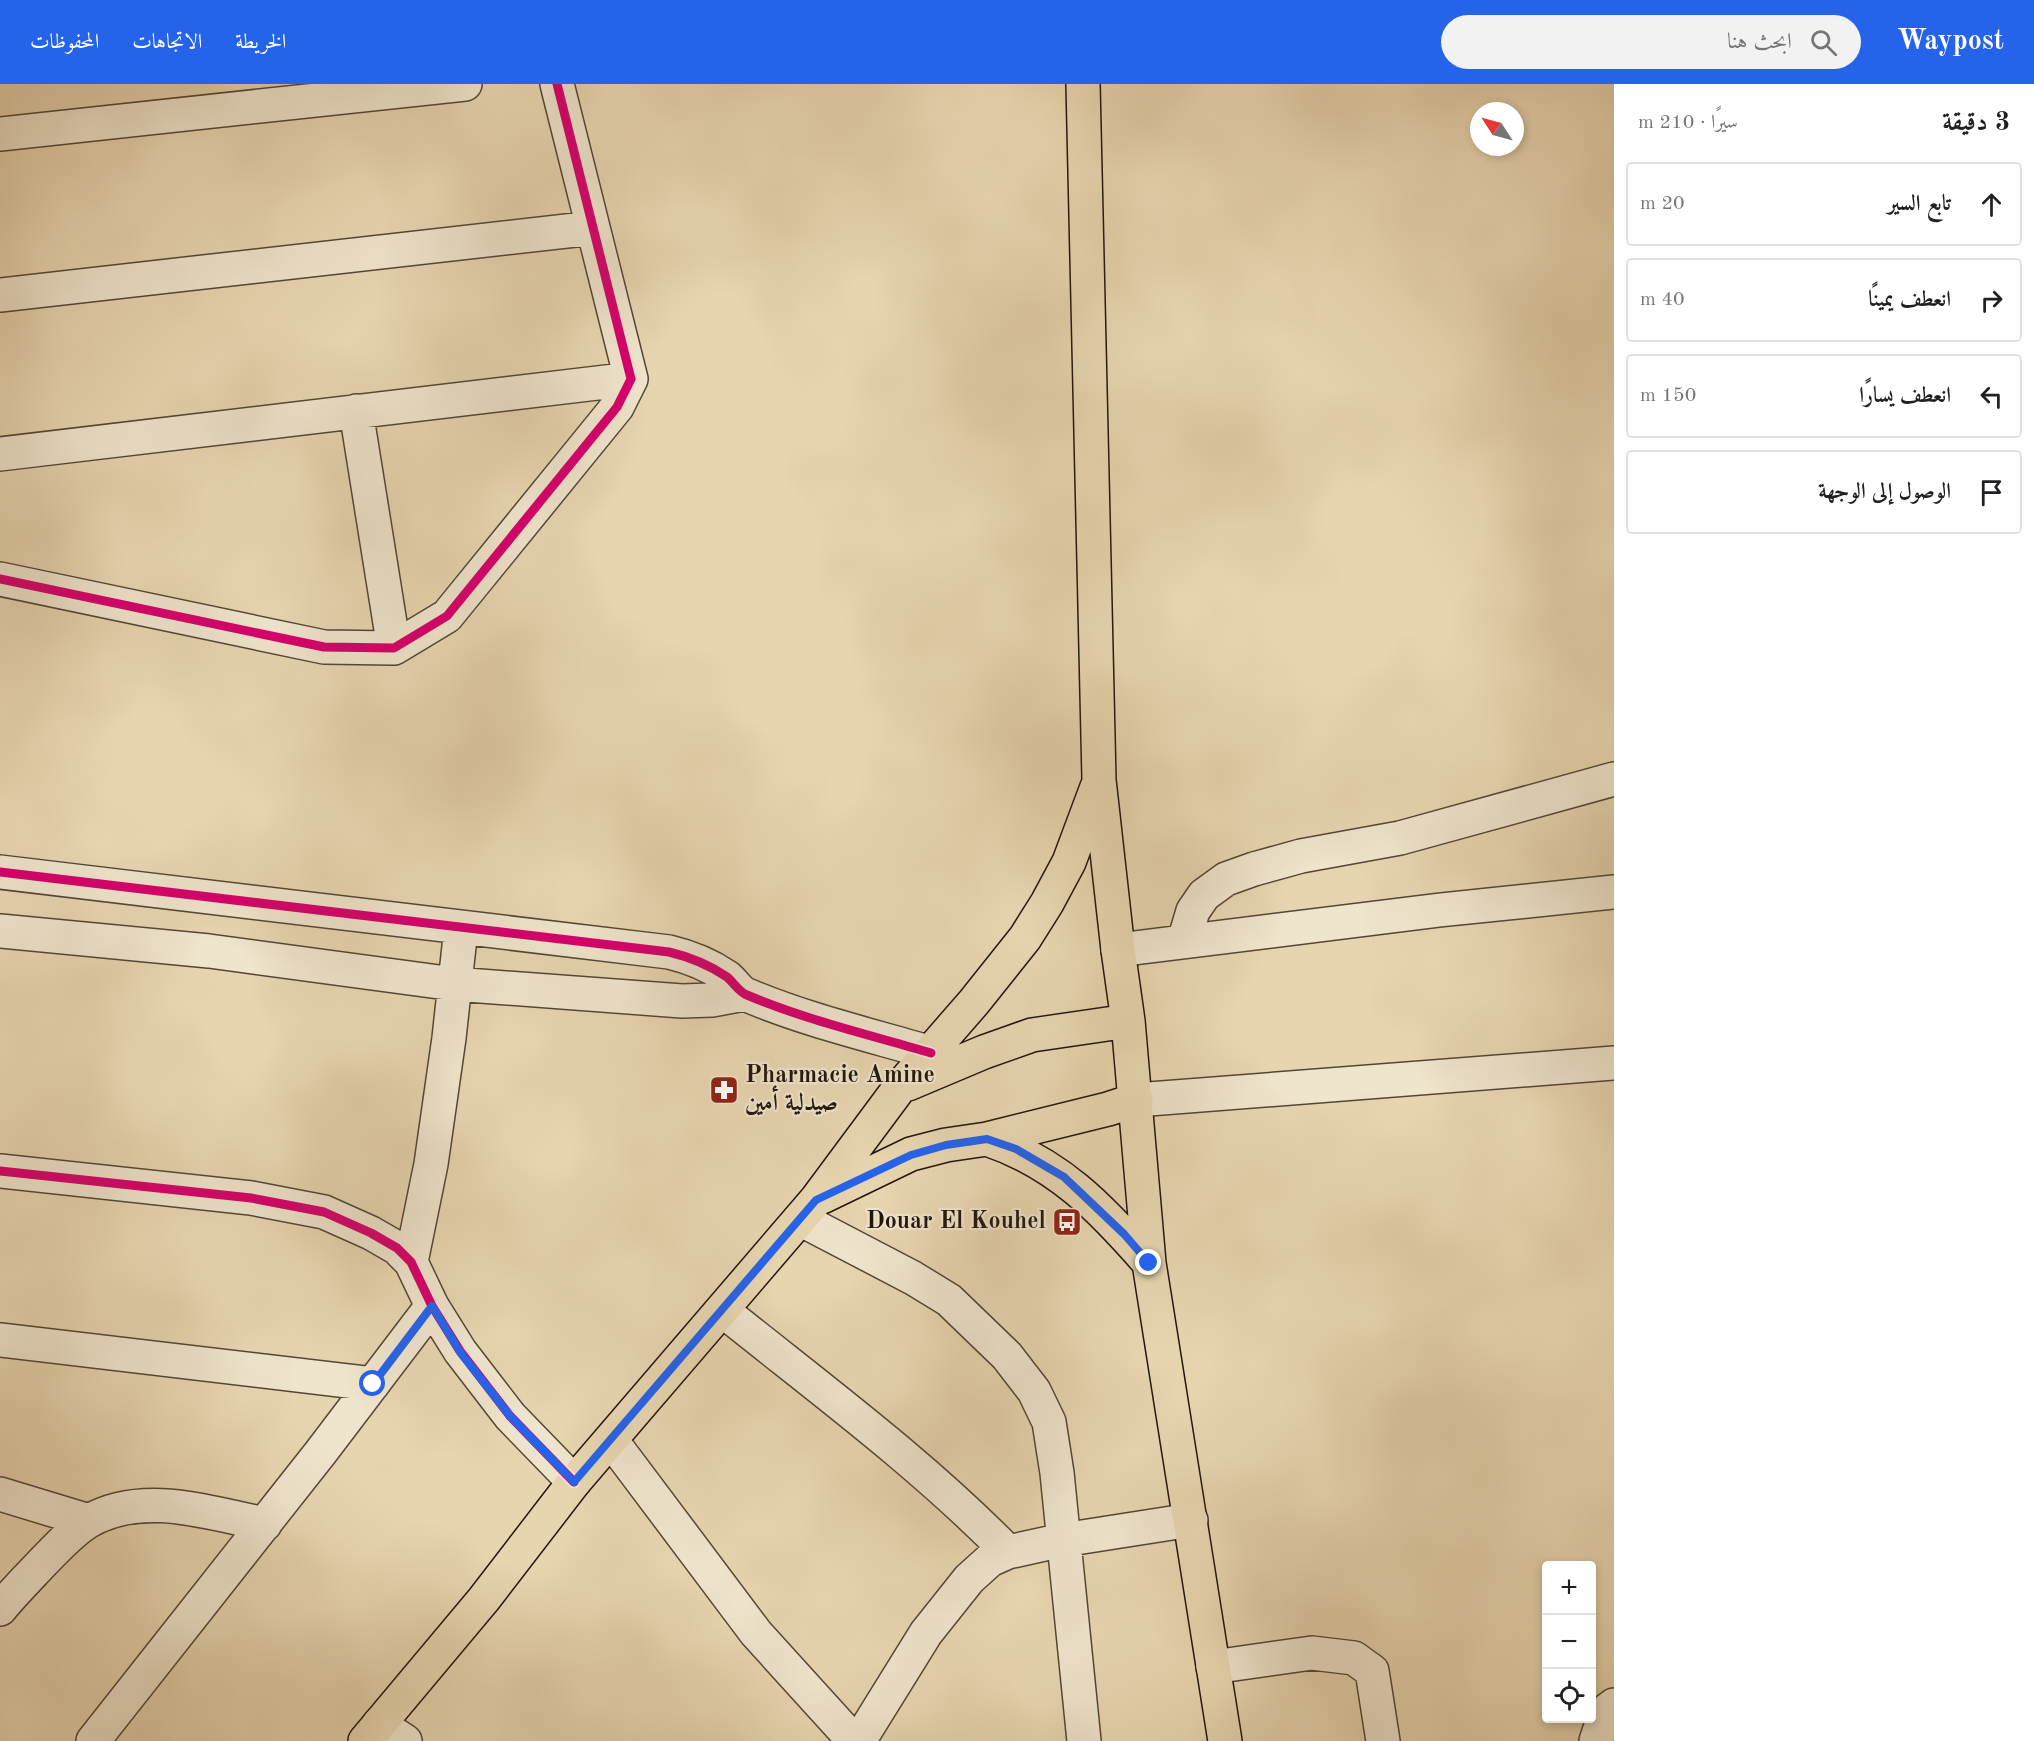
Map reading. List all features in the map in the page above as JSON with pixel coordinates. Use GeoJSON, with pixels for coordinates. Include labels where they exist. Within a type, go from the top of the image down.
{"type":"FeatureCollection","features":[{"type":"Feature","properties":{"kind":"main road"},"geometry":{"type":"LineString","coordinates":[[1083,84],[1099,780],[1128,1021],[1149,1263],[1225,1741]]}},
{"type":"Feature","properties":{"kind":"main road"},"geometry":{"type":"LineString","coordinates":[[383,1735],[574,1482],[808,1209],[900,1087],[974,1002],[1025,938],[1069,862],[1099,780]]}},
{"type":"Feature","properties":{"kind":"main road"},"geometry":{"type":"LineString","coordinates":[[900,1087],[1032,1035],[1128,1021]]}},
{"type":"Feature","properties":{"kind":"main road"},"geometry":{"type":"LineString","coordinates":[[808,1209],[911,1155],[946,1145],[987,1139],[1136,1100]]}},
{"type":"Feature","properties":{"kind":"main road"},"geometry":{"type":"LineString","coordinates":[[987,1139],[1016,1149],[1064,1177],[1124,1234],[1149,1263]]}},
{"type":"Feature","properties":{"kind":"street"},"geometry":{"type":"LineString","coordinates":[[0,134],[465,84]]}},
{"type":"Feature","properties":{"kind":"street"},"geometry":{"type":"LineString","coordinates":[[0,579],[324,647],[394,648],[447,616],[617,407],[631,379],[557,84]]}},
{"type":"Feature","properties":{"kind":"street"},"geometry":{"type":"LineString","coordinates":[[0,295],[593,228]]}},
{"type":"Feature","properties":{"kind":"street"},"geometry":{"type":"LineString","coordinates":[[0,454],[631,379]]}},
{"type":"Feature","properties":{"kind":"street"},"geometry":{"type":"LineString","coordinates":[[356,411],[394,648]]}},
{"type":"Feature","properties":{"kind":"street"},"geometry":{"type":"LineString","coordinates":[[1184,941],[1193,911],[1204,894],[1212,887],[1236,876],[1301,856],[1400,838],[1614,779]]}},
{"type":"Feature","properties":{"kind":"street"},"geometry":{"type":"LineString","coordinates":[[0,872],[669,952],[695,958],[715,969],[744,994],[931,1053]]}},
{"type":"Feature","properties":{"kind":"street"},"geometry":{"type":"LineString","coordinates":[[1118,950],[1440,910],[1614,892]]}},
{"type":"Feature","properties":{"kind":"street"},"geometry":{"type":"LineString","coordinates":[[411,1262],[431,1164],[450,1038],[460,928]]}},
{"type":"Feature","properties":{"kind":"street"},"geometry":{"type":"LineString","coordinates":[[0,931],[209,951],[454,984],[682,1000],[712,1000],[744,994]]}},
{"type":"Feature","properties":{"kind":"street"},"geometry":{"type":"LineString","coordinates":[[1136,1100],[1614,1063]]}},
{"type":"Feature","properties":{"kind":"street"},"geometry":{"type":"LineString","coordinates":[[0,1172],[251,1198],[324,1212],[371,1233],[397,1248],[411,1262],[432,1306],[460,1352],[510,1416],[574,1482]]}},
{"type":"Feature","properties":{"kind":"street"},"geometry":{"type":"LineString","coordinates":[[808,1209],[949,1300],[1008,1356],[1034,1391],[1049,1422],[1057,1473],[1084,1741]]}},
{"type":"Feature","properties":{"kind":"street"},"geometry":{"type":"LineString","coordinates":[[93,1741],[265,1524],[432,1306]]}},
{"type":"Feature","properties":{"kind":"street"},"geometry":{"type":"LineString","coordinates":[[722,1310],[900,1454],[1008,1552]]}},
{"type":"Feature","properties":{"kind":"street"},"geometry":{"type":"LineString","coordinates":[[0,1340],[373,1384]]}},
{"type":"Feature","properties":{"kind":"street"},"geometry":{"type":"LineString","coordinates":[[611,1440],[756,1633],[854,1741]]}},
{"type":"Feature","properties":{"kind":"street"},"geometry":{"type":"LineString","coordinates":[[0,1494],[89,1521]]}},
{"type":"Feature","properties":{"kind":"street"},"geometry":{"type":"LineString","coordinates":[[0,1609],[70,1535],[89,1521],[116,1510],[139,1506],[192,1508],[265,1524]]}},
{"type":"Feature","properties":{"kind":"street"},"geometry":{"type":"LineString","coordinates":[[859,1741],[926,1633],[954,1596],[980,1567],[990,1560],[1008,1552],[1063,1540],[1191,1520]]}},
{"type":"Feature","properties":{"kind":"street"},"geometry":{"type":"LineString","coordinates":[[1213,1667],[1312,1653],[1354,1658],[1372,1671],[1383,1741]]}},
{"type":"Feature","properties":{"kind":"street"},"geometry":{"type":"LineString","coordinates":[[1596,1741],[1605,1711],[1614,1705]]}},
{"type":"Feature","properties":{"kind":"cycle path"},"geometry":{"type":"LineString","coordinates":[[0,579],[324,647],[394,648],[447,616],[617,407],[631,379],[557,84]]}},
{"type":"Feature","properties":{"kind":"cycle path"},"geometry":{"type":"LineString","coordinates":[[0,872],[669,952],[713,968],[727,977],[744,994],[769,1004],[815,1020],[931,1053]]}},
{"type":"Feature","properties":{"kind":"cycle path"},"geometry":{"type":"LineString","coordinates":[[0,1171],[251,1198],[324,1212],[371,1233],[397,1248],[411,1262],[432,1306],[460,1351],[510,1416],[574,1482]]}},
{"type":"Feature","properties":{"kind":"place","name":"Pharmacie Amine صيدلية أمين"},"geometry":{"type":"Point","coordinates":[724,1090]}},
{"type":"Feature","properties":{"kind":"place","name":"Douar El Kouhel"},"geometry":{"type":"Point","coordinates":[1067,1222]}},
{"type":"Feature","properties":{"kind":"route"},"geometry":{"type":"LineString","coordinates":[[373,1384],[432,1306],[460,1352],[510,1416],[574,1482],[816,1200],[911,1155],[946,1145],[987,1139],[1016,1149],[1034,1159],[1064,1177],[1095,1205],[1149,1263]]}}]}
